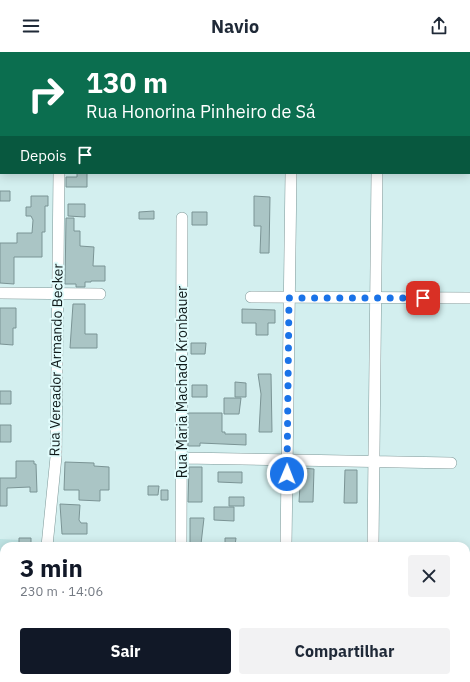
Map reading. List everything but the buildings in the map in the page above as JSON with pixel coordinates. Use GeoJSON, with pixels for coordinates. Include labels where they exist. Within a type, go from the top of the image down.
{"type":"FeatureCollection","features":[{"type":"Feature","properties":{"kind":"street","name":"Rua Vereador Armando Becker"},"geometry":{"type":"LineString","coordinates":[[47,542],[56,457],[59,174]]}},
{"type":"Feature","properties":{"kind":"street"},"geometry":{"type":"LineString","coordinates":[[286,542],[291,174]]}},
{"type":"Feature","properties":{"kind":"street"},"geometry":{"type":"LineString","coordinates":[[373,542],[377,174]]}},
{"type":"Feature","properties":{"kind":"street","name":"Rua Maria Machado Kronbauer"},"geometry":{"type":"LineString","coordinates":[[181,542],[183,458],[182,218]]}},
{"type":"Feature","properties":{"kind":"street"},"geometry":{"type":"LineString","coordinates":[[0,293],[57,292],[100,294]]}},
{"type":"Feature","properties":{"kind":"street"},"geometry":{"type":"LineString","coordinates":[[251,297],[470,298]]}},
{"type":"Feature","properties":{"kind":"street"},"geometry":{"type":"LineString","coordinates":[[183,458],[451,462]]}},
{"type":"Feature","properties":{"kind":"shaded area"},"geometry":{"type":"Polygon","coordinates":[[[0,539],[20,540],[20,542],[0,542],[0,539]]]}},
{"type":"Feature","properties":{"kind":"route"},"geometry":{"type":"LineString","coordinates":[[287,474],[289,298],[423,298]]}}]}
